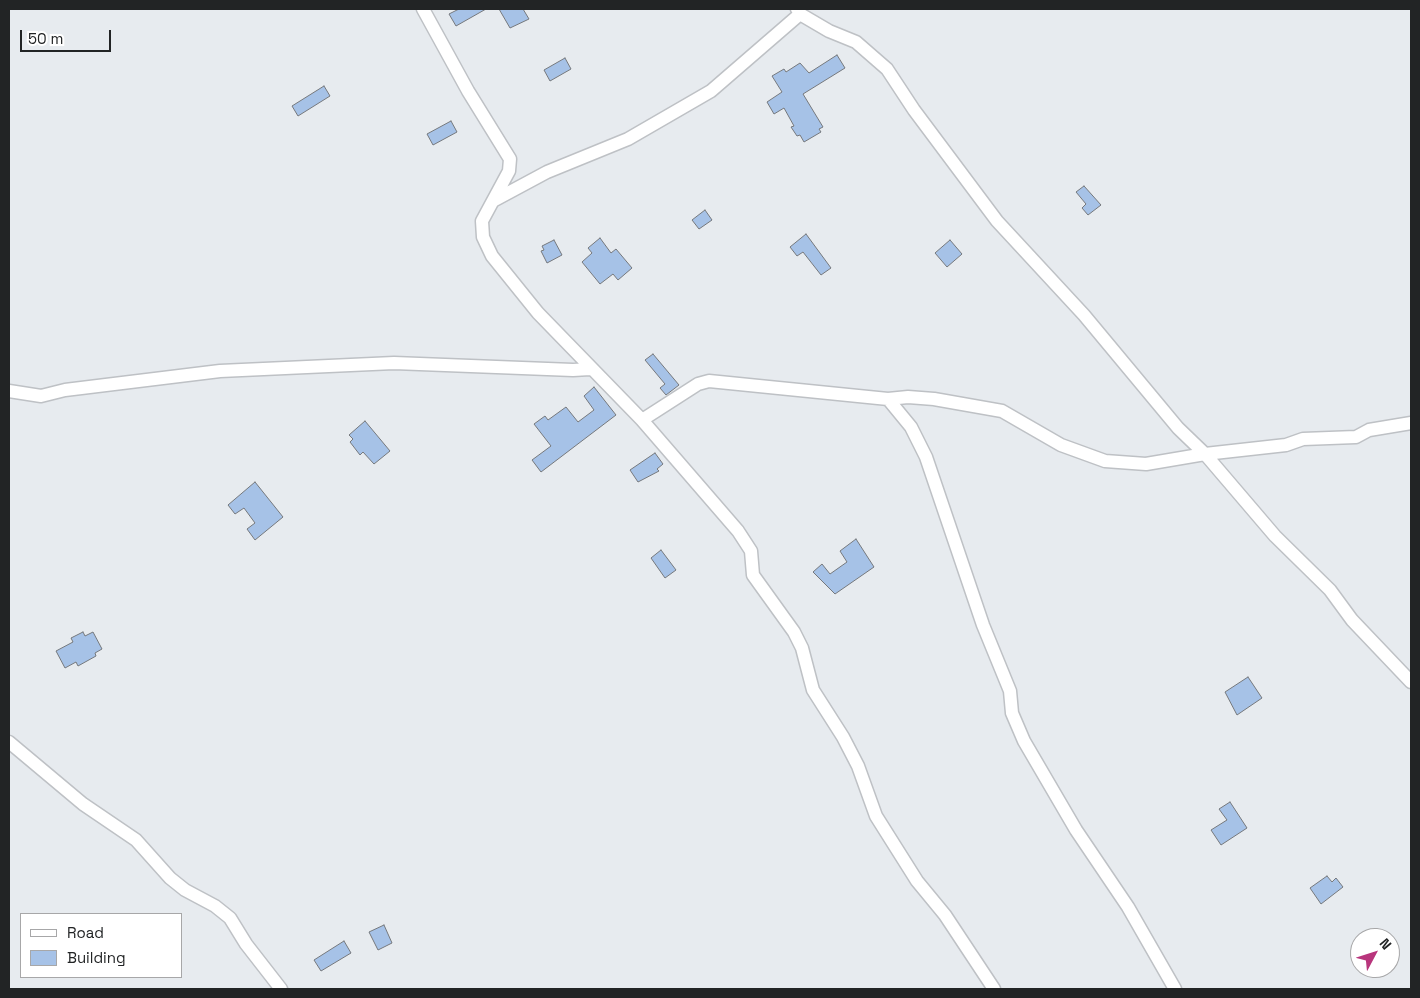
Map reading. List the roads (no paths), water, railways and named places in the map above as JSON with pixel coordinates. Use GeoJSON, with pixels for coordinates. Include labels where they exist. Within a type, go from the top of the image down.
{"type":"FeatureCollection","features":[{"type":"Feature","properties":{"kind":"street"},"geometry":{"type":"LineString","coordinates":[[423,9],[468,91],[510,159],[510,171],[482,221],[483,237],[492,256],[538,313],[590,369],[642,420],[738,531],[751,551],[753,575],[794,632],[802,648],[813,690],[843,737],[858,766],[876,816],[917,881],[945,915],[994,989]]}},
{"type":"Feature","properties":{"kind":"street"},"geometry":{"type":"LineString","coordinates":[[493,200],[547,172],[628,139],[711,91],[798,11],[829,31],[856,42],[887,68],[914,110],[997,221],[1084,315],[1178,428],[1204,454],[1275,536],[1330,590],[1352,620],[1411,682]]}},
{"type":"Feature","properties":{"kind":"street"},"geometry":{"type":"LineString","coordinates":[[9,391],[41,396],[64,390],[220,371],[394,363],[573,370],[590,369]]}},
{"type":"Feature","properties":{"kind":"street"},"geometry":{"type":"LineString","coordinates":[[642,420],[692,387],[709,381],[888,400],[908,397],[934,399],[1002,411],[1061,445],[1105,461],[1146,464],[1204,454],[1286,445],[1303,439],[1356,437],[1370,430],[1411,423]]}},
{"type":"Feature","properties":{"kind":"street"},"geometry":{"type":"LineString","coordinates":[[888,400],[911,427],[926,457],[983,625],[1010,691],[1012,713],[1024,741],[1076,830],[1128,906],[1174,989]]}},
{"type":"Feature","properties":{"kind":"street"},"geometry":{"type":"LineString","coordinates":[[9,742],[83,804],[136,840],[170,878],[185,890],[216,906],[230,918],[246,944],[281,989]]}}]}
